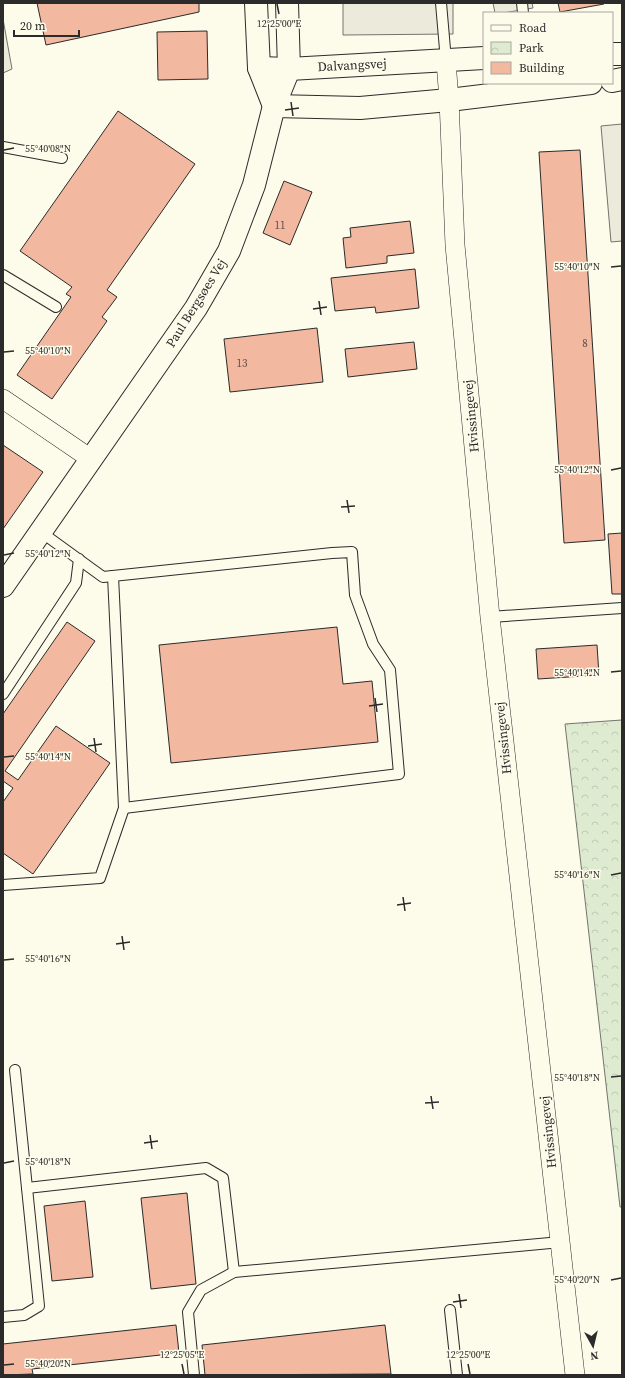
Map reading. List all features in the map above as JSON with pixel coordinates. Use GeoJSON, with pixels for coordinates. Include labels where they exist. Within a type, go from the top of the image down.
{"type":"FeatureCollection","features":[{"type":"Feature","properties":{"kind":"street"},"geometry":{"type":"LineString","coordinates":[[256,3],[259,68],[274,106],[360,108],[449,100],[583,84]]}},
{"type":"Feature","properties":{"kind":"street","name":"Paul Bergsøes Vej"},"geometry":{"type":"LineString","coordinates":[[3,586],[196,308],[228,251],[254,185],[274,106],[289,69],[287,3]]}},
{"type":"Feature","properties":{"kind":"street","name":"Dalvangsvej"},"geometry":{"type":"LineString","coordinates":[[259,68],[289,69],[483,58]]}},
{"type":"Feature","properties":{"kind":"street"},"geometry":{"type":"LineString","coordinates":[[446,61],[449,100]]}},
{"type":"Feature","properties":{"kind":"street","name":"Hvissingevej"},"geometry":{"type":"LineString","coordinates":[[449,100],[455,245],[490,617],[576,1375]]}},
{"type":"Feature","properties":{"kind":"street"},"geometry":{"type":"LineString","coordinates":[[3,399],[91,459]]}},
{"type":"Feature","properties":{"kind":"lane"},"geometry":{"type":"LineString","coordinates":[[441,3],[446,61]]}},
{"type":"Feature","properties":{"kind":"lane"},"geometry":{"type":"LineString","coordinates":[[3,147],[62,158]]}},
{"type":"Feature","properties":{"kind":"lane"},"geometry":{"type":"LineString","coordinates":[[3,276],[56,307]]}},
{"type":"Feature","properties":{"kind":"lane"},"geometry":{"type":"LineString","coordinates":[[40,532],[104,577],[332,552],[352,552],[355,595],[373,644],[390,670],[399,774],[124,808]]}},
{"type":"Feature","properties":{"kind":"lane"},"geometry":{"type":"LineString","coordinates":[[3,694],[76,583],[79,559]]}},
{"type":"Feature","properties":{"kind":"lane"},"geometry":{"type":"LineString","coordinates":[[3,885],[100,878],[124,808],[113,576]]}},
{"type":"Feature","properties":{"kind":"lane"},"geometry":{"type":"LineString","coordinates":[[490,617],[622,608]]}},
{"type":"Feature","properties":{"kind":"lane"},"geometry":{"type":"LineString","coordinates":[[3,1317],[24,1315],[39,1306],[15,1070]]}},
{"type":"Feature","properties":{"kind":"lane"},"geometry":{"type":"LineString","coordinates":[[27,1188],[206,1168],[223,1178],[234,1272]]}},
{"type":"Feature","properties":{"kind":"lane"},"geometry":{"type":"LineString","coordinates":[[194,1375],[188,1312],[201,1290],[234,1272],[561,1242]]}},
{"type":"Feature","properties":{"kind":"lane"},"geometry":{"type":"LineString","coordinates":[[450,1310],[457,1375]]}},
{"type":"Feature","properties":{"kind":"green space"},"geometry":{"type":"Polygon","coordinates":[[[622,720],[622,1207],[620,1207],[565,724],[622,720]]]}},
{"type":"Feature","properties":{"kind":"shaded area"},"geometry":{"type":"Polygon","coordinates":[[[343,3],[453,3],[453,34],[343,35],[343,3]]]}},
{"type":"Feature","properties":{"kind":"shaded area"},"geometry":{"type":"Polygon","coordinates":[[[493,3],[532,3],[533,8],[509,12],[495,12],[493,3]]]}},
{"type":"Feature","properties":{"kind":"shaded area"},"geometry":{"type":"Polygon","coordinates":[[[3,19],[12,69],[3,73],[3,19]]]}},
{"type":"Feature","properties":{"kind":"shaded area"},"geometry":{"type":"Polygon","coordinates":[[[622,124],[622,241],[611,242],[601,126],[622,124]]]}},
{"type":"Feature","properties":{"kind":"building"},"geometry":{"type":"Polygon","coordinates":[[[37,3],[199,3],[199,12],[46,45],[37,3]]]}},
{"type":"Feature","properties":{"kind":"building"},"geometry":{"type":"Polygon","coordinates":[[[558,3],[604,3],[604,4],[560,12],[558,3]]]}},
{"type":"Feature","properties":{"kind":"building"},"geometry":{"type":"Polygon","coordinates":[[[207,31],[208,79],[158,80],[157,32],[207,31]]]}},
{"type":"Feature","properties":{"kind":"building"},"geometry":{"type":"Polygon","coordinates":[[[118,111],[195,164],[107,290],[117,297],[102,317],[107,321],[52,399],[17,375],[71,297],[66,294],[72,287],[20,251],[118,111]]]}},
{"type":"Feature","properties":{"kind":"building"},"geometry":{"type":"Polygon","coordinates":[[[580,150],[605,540],[564,543],[539,152],[580,150]]]}},
{"type":"Feature","properties":{"kind":"building"},"geometry":{"type":"Polygon","coordinates":[[[284,181],[312,192],[290,245],[263,233],[284,181]]]}},
{"type":"Feature","properties":{"kind":"building"},"geometry":{"type":"Polygon","coordinates":[[[410,221],[414,253],[387,256],[387,263],[346,268],[343,238],[351,237],[350,228],[410,221]]]}},
{"type":"Feature","properties":{"kind":"building"},"geometry":{"type":"Polygon","coordinates":[[[415,269],[419,308],[376,313],[375,307],[335,311],[331,278],[415,269]]]}},
{"type":"Feature","properties":{"kind":"building"},"geometry":{"type":"Polygon","coordinates":[[[317,328],[323,382],[230,392],[224,339],[317,328]]]}},
{"type":"Feature","properties":{"kind":"building"},"geometry":{"type":"Polygon","coordinates":[[[414,342],[417,369],[348,377],[345,349],[414,342]]]}},
{"type":"Feature","properties":{"kind":"building"},"geometry":{"type":"Polygon","coordinates":[[[3,445],[43,472],[3,529],[3,445]]]}},
{"type":"Feature","properties":{"kind":"building"},"geometry":{"type":"Polygon","coordinates":[[[622,533],[622,594],[612,594],[608,534],[622,533]]]}},
{"type":"Feature","properties":{"kind":"building"},"geometry":{"type":"Polygon","coordinates":[[[67,622],[95,641],[5,771],[18,780],[56,726],[110,763],[33,874],[3,853],[3,802],[13,788],[3,781],[3,714],[67,622]]]}},
{"type":"Feature","properties":{"kind":"building"},"geometry":{"type":"Polygon","coordinates":[[[337,627],[343,684],[372,681],[378,742],[171,763],[159,645],[337,627]]]}},
{"type":"Feature","properties":{"kind":"building"},"geometry":{"type":"Polygon","coordinates":[[[597,645],[599,675],[538,679],[536,649],[597,645]]]}},
{"type":"Feature","properties":{"kind":"building"},"geometry":{"type":"Polygon","coordinates":[[[187,1193],[196,1284],[151,1289],[141,1198],[187,1193]]]}},
{"type":"Feature","properties":{"kind":"building"},"geometry":{"type":"Polygon","coordinates":[[[85,1201],[93,1277],[52,1281],[44,1206],[85,1201]]]}},
{"type":"Feature","properties":{"kind":"building"},"geometry":{"type":"Polygon","coordinates":[[[176,1325],[179,1353],[32,1369],[33,1374],[3,1375],[3,1344],[176,1325]]]}},
{"type":"Feature","properties":{"kind":"building"},"geometry":{"type":"Polygon","coordinates":[[[385,1325],[391,1374],[205,1375],[202,1345],[385,1325]]]}}]}
